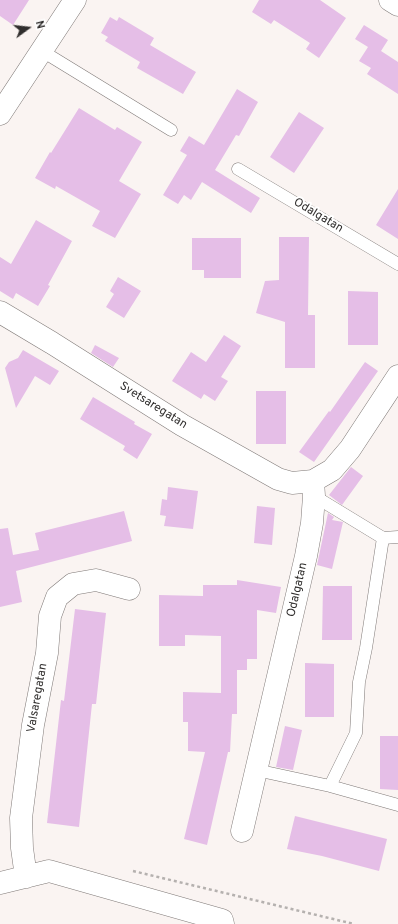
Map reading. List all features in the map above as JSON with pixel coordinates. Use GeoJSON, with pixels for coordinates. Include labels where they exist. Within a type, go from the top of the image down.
{"type":"FeatureCollection","features":[{"type":"Feature","properties":{"kind":"street"},"geometry":{"type":"LineString","coordinates":[[390,0],[398,6]]}},
{"type":"Feature","properties":{"kind":"street"},"geometry":{"type":"LineString","coordinates":[[0,114],[74,1]]}},
{"type":"Feature","properties":{"kind":"street","name":"Svetsaregatan"},"geometry":{"type":"LineString","coordinates":[[0,312],[182,425],[278,479],[313,489]]}},
{"type":"Feature","properties":{"kind":"street"},"geometry":{"type":"LineString","coordinates":[[313,489],[350,449],[398,376]]}},
{"type":"Feature","properties":{"kind":"street","name":"Odalgatan"},"geometry":{"type":"LineString","coordinates":[[242,831],[306,556],[312,523],[313,489]]}},
{"type":"Feature","properties":{"kind":"street","name":"Valsaregatan"},"geometry":{"type":"LineString","coordinates":[[26,877],[22,848],[21,818],[33,725],[47,653],[50,616],[57,597],[73,584],[96,580],[129,589]]}},
{"type":"Feature","properties":{"kind":"street"},"geometry":{"type":"LineString","coordinates":[[0,884],[49,871],[222,920],[223,924]]}},
{"type":"Feature","properties":{"kind":"lane"},"geometry":{"type":"LineString","coordinates":[[42,51],[171,130]]}},
{"type":"Feature","properties":{"kind":"lane","name":"Odalgatan"},"geometry":{"type":"LineString","coordinates":[[238,169],[398,264]]}},
{"type":"Feature","properties":{"kind":"lane"},"geometry":{"type":"LineString","coordinates":[[313,489],[383,538],[398,537]]}},
{"type":"Feature","properties":{"kind":"lane"},"geometry":{"type":"LineString","coordinates":[[330,786],[356,733],[359,682],[366,648],[383,538]]}},
{"type":"Feature","properties":{"kind":"lane"},"geometry":{"type":"LineString","coordinates":[[256,770],[330,786],[398,806]]}},
{"type":"Feature","properties":{"kind":"path"},"geometry":{"type":"LineString","coordinates":[[127,869],[354,924]]}},
{"type":"Feature","properties":{"kind":"building"},"geometry":{"type":"Polygon","coordinates":[[[0,0],[29,0],[13,25],[0,16],[0,0]]]}},
{"type":"Feature","properties":{"kind":"building"},"geometry":{"type":"Polygon","coordinates":[[[259,0],[320,0],[346,18],[319,58],[306,49],[310,43],[274,20],[271,24],[252,12],[259,0]]]}},
{"type":"Feature","properties":{"kind":"building"},"geometry":{"type":"Polygon","coordinates":[[[110,17],[117,21],[119,17],[154,38],[150,45],[196,72],[183,94],[137,68],[140,62],[105,41],[108,37],[101,33],[110,17]]]}},
{"type":"Feature","properties":{"kind":"building"},"geometry":{"type":"Polygon","coordinates":[[[364,25],[388,40],[381,51],[398,62],[398,94],[367,74],[371,68],[359,61],[368,47],[355,39],[364,25]]]}},
{"type":"Feature","properties":{"kind":"building"},"geometry":{"type":"Polygon","coordinates":[[[237,89],[258,102],[239,136],[236,135],[215,170],[260,198],[251,213],[202,182],[191,200],[184,195],[178,204],[163,195],[187,155],[180,151],[189,136],[204,145],[237,89]]]}},
{"type":"Feature","properties":{"kind":"building"},"geometry":{"type":"Polygon","coordinates":[[[79,108],[115,130],[117,127],[142,142],[119,181],[141,194],[115,238],[92,226],[100,211],[56,186],[55,189],[35,178],[79,108]]]}},
{"type":"Feature","properties":{"kind":"building"},"geometry":{"type":"Polygon","coordinates":[[[299,112],[324,128],[294,173],[270,157],[299,112]]]}},
{"type":"Feature","properties":{"kind":"building"},"geometry":{"type":"Polygon","coordinates":[[[398,189],[398,239],[376,225],[398,189]]]}},
{"type":"Feature","properties":{"kind":"building"},"geometry":{"type":"Polygon","coordinates":[[[36,220],[72,241],[48,285],[50,286],[38,306],[16,293],[13,299],[0,291],[0,257],[11,264],[36,220]]]}},
{"type":"Feature","properties":{"kind":"building"},"geometry":{"type":"Polygon","coordinates":[[[279,237],[309,237],[308,315],[315,315],[315,368],[285,368],[285,322],[256,313],[265,281],[279,280],[279,237]]]}},
{"type":"Feature","properties":{"kind":"building"},"geometry":{"type":"Polygon","coordinates":[[[192,238],[241,238],[241,278],[204,278],[204,270],[192,270],[192,238]]]}},
{"type":"Feature","properties":{"kind":"building"},"geometry":{"type":"Polygon","coordinates":[[[118,277],[141,291],[124,318],[106,307],[114,294],[110,291],[118,277]]]}},
{"type":"Feature","properties":{"kind":"building"},"geometry":{"type":"Polygon","coordinates":[[[348,291],[378,292],[378,345],[348,345],[348,291]]]}},
{"type":"Feature","properties":{"kind":"building"},"geometry":{"type":"Polygon","coordinates":[[[224,335],[241,346],[221,377],[228,381],[215,401],[204,394],[201,399],[172,381],[191,352],[206,362],[224,335]]]}},
{"type":"Feature","properties":{"kind":"building"},"geometry":{"type":"Polygon","coordinates":[[[95,345],[119,358],[113,367],[91,353],[95,345]]]}},
{"type":"Feature","properties":{"kind":"building"},"geometry":{"type":"Polygon","coordinates":[[[23,350],[59,371],[50,385],[35,376],[16,408],[5,368],[9,362],[18,358],[23,350]]]}},
{"type":"Feature","properties":{"kind":"building"},"geometry":{"type":"Polygon","coordinates":[[[365,362],[378,371],[314,462],[299,452],[329,411],[330,412],[365,362]]]}},
{"type":"Feature","properties":{"kind":"building"},"geometry":{"type":"Polygon","coordinates":[[[256,391],[286,391],[286,444],[256,444],[256,391]]]}},
{"type":"Feature","properties":{"kind":"building"},"geometry":{"type":"Polygon","coordinates":[[[93,397],[152,434],[137,459],[123,450],[125,446],[80,419],[93,397]]]}},
{"type":"Feature","properties":{"kind":"building"},"geometry":{"type":"Polygon","coordinates":[[[351,467],[363,476],[342,505],[329,495],[351,467]]]}},
{"type":"Feature","properties":{"kind":"building"},"geometry":{"type":"Polygon","coordinates":[[[168,487],[198,491],[193,529],[164,526],[166,516],[160,515],[162,499],[167,500],[168,487]]]}},
{"type":"Feature","properties":{"kind":"building"},"geometry":{"type":"Polygon","coordinates":[[[257,506],[275,508],[272,545],[254,543],[257,506]]]}},
{"type":"Feature","properties":{"kind":"building"},"geometry":{"type":"Polygon","coordinates":[[[124,511],[132,541],[16,571],[22,602],[0,607],[0,529],[8,528],[13,555],[39,550],[35,533],[124,511]]]}},
{"type":"Feature","properties":{"kind":"building"},"geometry":{"type":"Polygon","coordinates":[[[328,513],[334,517],[332,520],[343,522],[332,569],[317,565],[328,513]]]}},
{"type":"Feature","properties":{"kind":"building"},"geometry":{"type":"Polygon","coordinates":[[[237,580],[281,587],[276,613],[257,610],[257,659],[247,659],[247,670],[237,670],[237,714],[232,714],[230,752],[228,752],[207,845],[184,839],[205,752],[188,751],[188,722],[183,722],[183,692],[221,693],[221,636],[185,635],[185,646],[159,646],[159,595],[203,596],[203,585],[237,585],[237,580]]]}},
{"type":"Feature","properties":{"kind":"building"},"geometry":{"type":"Polygon","coordinates":[[[323,586],[352,586],[352,640],[322,640],[323,586]]]}},
{"type":"Feature","properties":{"kind":"building"},"geometry":{"type":"Polygon","coordinates":[[[75,609],[106,613],[96,704],[92,704],[79,827],[47,823],[61,700],[64,701],[75,609]]]}},
{"type":"Feature","properties":{"kind":"building"},"geometry":{"type":"Polygon","coordinates":[[[305,663],[334,664],[334,717],[305,717],[305,663]]]}},
{"type":"Feature","properties":{"kind":"building"},"geometry":{"type":"Polygon","coordinates":[[[285,726],[302,730],[293,770],[276,767],[285,726]]]}},
{"type":"Feature","properties":{"kind":"building"},"geometry":{"type":"Polygon","coordinates":[[[380,736],[398,736],[398,790],[380,789],[380,736]]]}},
{"type":"Feature","properties":{"kind":"building"},"geometry":{"type":"Polygon","coordinates":[[[295,816],[387,839],[379,871],[322,856],[287,849],[295,816]]]}}]}
